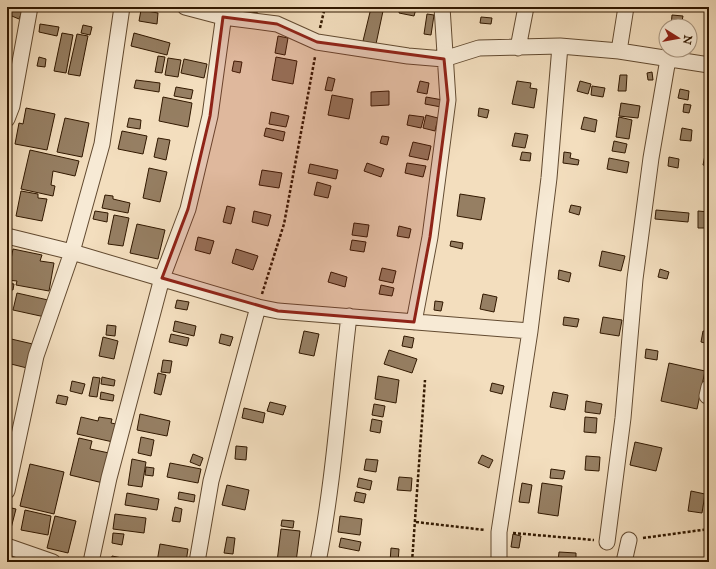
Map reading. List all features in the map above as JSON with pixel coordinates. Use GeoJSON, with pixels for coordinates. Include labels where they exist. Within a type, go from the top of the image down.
{"type":"FeatureCollection","features":[{"type":"Feature","properties":{"kind":"street"},"geometry":{"type":"LineString","coordinates":[[7,119],[12,106],[30,7]]}},
{"type":"Feature","properties":{"kind":"street"},"geometry":{"type":"LineString","coordinates":[[7,491],[36,356],[72,252],[102,144],[122,7]]}},
{"type":"Feature","properties":{"kind":"street"},"geometry":{"type":"LineString","coordinates":[[185,7],[224,12],[277,24],[317,42],[408,56],[444,59],[479,48],[560,46],[619,51],[668,59],[709,63]]}},
{"type":"Feature","properties":{"kind":"street"},"geometry":{"type":"LineString","coordinates":[[414,322],[430,237],[448,100],[444,59],[442,7]]}},
{"type":"Feature","properties":{"kind":"street"},"geometry":{"type":"LineString","coordinates":[[518,48],[526,7]]}},
{"type":"Feature","properties":{"kind":"street"},"geometry":{"type":"LineString","coordinates":[[619,51],[626,7]]}},
{"type":"Feature","properties":{"kind":"street"},"geometry":{"type":"LineString","coordinates":[[91,562],[109,478],[162,278],[188,209],[194,186],[210,116],[224,12]]}},
{"type":"Feature","properties":{"kind":"street"},"geometry":{"type":"LineString","coordinates":[[499,562],[499,532],[530,331],[549,178],[560,46]]}},
{"type":"Feature","properties":{"kind":"street"},"geometry":{"type":"LineString","coordinates":[[607,542],[624,418],[636,279],[651,158],[668,59]]}},
{"type":"Feature","properties":{"kind":"street"},"geometry":{"type":"LineString","coordinates":[[7,236],[72,252],[258,307],[278,311],[530,331]]}},
{"type":"Feature","properties":{"kind":"street"},"geometry":{"type":"LineString","coordinates":[[197,562],[211,481],[258,307]]}},
{"type":"Feature","properties":{"kind":"street"},"geometry":{"type":"LineString","coordinates":[[318,562],[328,508],[338,401],[349,316]]}},
{"type":"Feature","properties":{"kind":"street"},"geometry":{"type":"LineString","coordinates":[[624,562],[629,540]]}},
{"type":"Feature","properties":{"kind":"street"},"geometry":{"type":"LineString","coordinates":[[7,546],[52,562]]}},
{"type":"Feature","properties":{"kind":"path"},"geometry":{"type":"LineString","coordinates":[[258,307],[284,224],[306,110],[317,42],[325,7]]}},
{"type":"Feature","properties":{"kind":"path"},"geometry":{"type":"LineString","coordinates":[[412,562],[425,380]]}},
{"type":"Feature","properties":{"kind":"path"},"geometry":{"type":"LineString","coordinates":[[416,522],[499,532],[607,542]]}},
{"type":"Feature","properties":{"kind":"path"},"geometry":{"type":"LineString","coordinates":[[629,540],[709,529]]}},
{"type":"Feature","properties":{"kind":"highlighted area"},"geometry":{"type":"Polygon","coordinates":[[[223,17],[277,24],[317,42],[444,59],[448,100],[430,237],[414,322],[278,311],[162,278],[188,209],[210,116],[223,17]]]}},
{"type":"Feature","properties":{"kind":"building"},"geometry":{"type":"Polygon","coordinates":[[[7,7],[24,7],[19,19],[7,14],[7,7]]]}},
{"type":"Feature","properties":{"kind":"building"},"geometry":{"type":"Polygon","coordinates":[[[239,7],[258,7],[257,13],[239,10],[239,7]]]}},
{"type":"Feature","properties":{"kind":"building"},"geometry":{"type":"Polygon","coordinates":[[[400,7],[423,7],[423,10],[416,9],[414,16],[399,13],[400,7]]]}},
{"type":"Feature","properties":{"kind":"building"},"geometry":{"type":"Polygon","coordinates":[[[595,7],[615,7],[614,11],[595,7]]]}},
{"type":"Feature","properties":{"kind":"building"},"geometry":{"type":"Polygon","coordinates":[[[371,8],[383,11],[376,44],[363,41],[371,8]]]}},
{"type":"Feature","properties":{"kind":"building"},"geometry":{"type":"Polygon","coordinates":[[[141,10],[158,13],[157,24],[139,21],[141,10]]]}},
{"type":"Feature","properties":{"kind":"building"},"geometry":{"type":"Polygon","coordinates":[[[427,14],[434,15],[431,35],[424,34],[427,14]]]}},
{"type":"Feature","properties":{"kind":"building"},"geometry":{"type":"Polygon","coordinates":[[[672,15],[683,16],[683,18],[672,18],[672,15]]]}},
{"type":"Feature","properties":{"kind":"building"},"geometry":{"type":"Polygon","coordinates":[[[481,17],[492,18],[491,24],[480,23],[481,17]]]}},
{"type":"Feature","properties":{"kind":"building"},"geometry":{"type":"Polygon","coordinates":[[[40,24],[59,27],[57,36],[39,32],[40,24]]]}},
{"type":"Feature","properties":{"kind":"building"},"geometry":{"type":"Polygon","coordinates":[[[83,25],[92,27],[90,35],[81,33],[83,25]]]}},
{"type":"Feature","properties":{"kind":"building"},"geometry":{"type":"Polygon","coordinates":[[[62,33],[73,35],[66,73],[54,71],[62,33]]]}},
{"type":"Feature","properties":{"kind":"building"},"geometry":{"type":"Polygon","coordinates":[[[134,33],[170,43],[167,55],[131,46],[134,33]]]}},
{"type":"Feature","properties":{"kind":"building"},"geometry":{"type":"Polygon","coordinates":[[[77,34],[88,36],[80,76],[68,74],[77,34]]]}},
{"type":"Feature","properties":{"kind":"building"},"geometry":{"type":"Polygon","coordinates":[[[278,36],[288,38],[285,55],[275,53],[278,36]]]}},
{"type":"Feature","properties":{"kind":"building"},"geometry":{"type":"Polygon","coordinates":[[[158,56],[165,57],[162,73],[155,72],[158,56]]]}},
{"type":"Feature","properties":{"kind":"building"},"geometry":{"type":"Polygon","coordinates":[[[39,57],[46,59],[45,67],[37,66],[39,57]]]}},
{"type":"Feature","properties":{"kind":"building"},"geometry":{"type":"Polygon","coordinates":[[[276,57],[297,61],[293,84],[272,80],[276,57]]]}},
{"type":"Feature","properties":{"kind":"building"},"geometry":{"type":"Polygon","coordinates":[[[168,58],[181,60],[178,77],[165,75],[168,58]]]}},
{"type":"Feature","properties":{"kind":"building"},"geometry":{"type":"Polygon","coordinates":[[[184,59],[207,64],[204,78],[181,73],[184,59]]]}},
{"type":"Feature","properties":{"kind":"building"},"geometry":{"type":"Polygon","coordinates":[[[234,61],[242,62],[240,73],[232,71],[234,61]]]}},
{"type":"Feature","properties":{"kind":"building"},"geometry":{"type":"Polygon","coordinates":[[[652,72],[653,80],[648,80],[647,73],[652,72]]]}},
{"type":"Feature","properties":{"kind":"building"},"geometry":{"type":"Polygon","coordinates":[[[620,75],[627,75],[626,91],[618,91],[620,75]]]}},
{"type":"Feature","properties":{"kind":"building"},"geometry":{"type":"Polygon","coordinates":[[[328,77],[335,79],[332,91],[325,90],[328,77]]]}},
{"type":"Feature","properties":{"kind":"building"},"geometry":{"type":"Polygon","coordinates":[[[136,80],[160,83],[159,92],[134,88],[136,80]]]}},
{"type":"Feature","properties":{"kind":"building"},"geometry":{"type":"Polygon","coordinates":[[[420,81],[429,83],[427,94],[417,92],[420,81]]]}},
{"type":"Feature","properties":{"kind":"building"},"geometry":{"type":"Polygon","coordinates":[[[517,81],[531,83],[530,88],[537,89],[534,108],[512,104],[517,81]]]}},
{"type":"Feature","properties":{"kind":"building"},"geometry":{"type":"Polygon","coordinates":[[[580,81],[591,84],[588,94],[577,91],[580,81]]]}},
{"type":"Feature","properties":{"kind":"building"},"geometry":{"type":"Polygon","coordinates":[[[592,86],[605,88],[603,97],[591,95],[592,86]]]}},
{"type":"Feature","properties":{"kind":"building"},"geometry":{"type":"Polygon","coordinates":[[[176,87],[193,90],[191,99],[174,96],[176,87]]]}},
{"type":"Feature","properties":{"kind":"building"},"geometry":{"type":"Polygon","coordinates":[[[680,89],[689,91],[688,100],[678,98],[680,89]]]}},
{"type":"Feature","properties":{"kind":"building"},"geometry":{"type":"Polygon","coordinates":[[[389,91],[389,105],[371,106],[371,92],[389,91]]]}},
{"type":"Feature","properties":{"kind":"building"},"geometry":{"type":"Polygon","coordinates":[[[332,95],[353,99],[349,119],[328,115],[332,95]]]}},
{"type":"Feature","properties":{"kind":"building"},"geometry":{"type":"Polygon","coordinates":[[[163,97],[192,103],[188,127],[159,121],[163,97]]]}},
{"type":"Feature","properties":{"kind":"building"},"geometry":{"type":"Polygon","coordinates":[[[426,97],[443,100],[441,107],[425,104],[426,97]]]}},
{"type":"Feature","properties":{"kind":"building"},"geometry":{"type":"Polygon","coordinates":[[[621,103],[640,106],[638,118],[619,116],[621,103]]]}},
{"type":"Feature","properties":{"kind":"building"},"geometry":{"type":"Polygon","coordinates":[[[684,104],[691,105],[689,113],[683,112],[684,104]]]}},
{"type":"Feature","properties":{"kind":"building"},"geometry":{"type":"Polygon","coordinates":[[[26,108],[55,114],[47,150],[15,144],[19,123],[23,124],[26,108]]]}},
{"type":"Feature","properties":{"kind":"building"},"geometry":{"type":"Polygon","coordinates":[[[479,108],[489,110],[487,118],[478,116],[479,108]]]}},
{"type":"Feature","properties":{"kind":"building"},"geometry":{"type":"Polygon","coordinates":[[[271,112],[289,116],[286,127],[269,124],[271,112]]]}},
{"type":"Feature","properties":{"kind":"building"},"geometry":{"type":"Polygon","coordinates":[[[409,115],[424,117],[421,128],[407,125],[409,115]]]}},
{"type":"Feature","properties":{"kind":"building"},"geometry":{"type":"Polygon","coordinates":[[[426,115],[438,118],[435,131],[423,128],[426,115]]]}},
{"type":"Feature","properties":{"kind":"building"},"geometry":{"type":"Polygon","coordinates":[[[584,117],[597,120],[595,132],[581,129],[584,117]]]}},
{"type":"Feature","properties":{"kind":"building"},"geometry":{"type":"Polygon","coordinates":[[[619,117],[632,120],[629,139],[616,137],[619,117]]]}},
{"type":"Feature","properties":{"kind":"building"},"geometry":{"type":"Polygon","coordinates":[[[65,118],[89,123],[82,157],[57,152],[65,118]]]}},
{"type":"Feature","properties":{"kind":"building"},"geometry":{"type":"Polygon","coordinates":[[[129,118],[141,120],[140,129],[127,127],[129,118]]]}},
{"type":"Feature","properties":{"kind":"building"},"geometry":{"type":"Polygon","coordinates":[[[266,128],[285,132],[283,141],[264,136],[266,128]]]}},
{"type":"Feature","properties":{"kind":"building"},"geometry":{"type":"Polygon","coordinates":[[[682,128],[692,130],[691,141],[680,140],[682,128]]]}},
{"type":"Feature","properties":{"kind":"building"},"geometry":{"type":"Polygon","coordinates":[[[122,131],[147,136],[143,154],[118,149],[122,131]]]}},
{"type":"Feature","properties":{"kind":"building"},"geometry":{"type":"Polygon","coordinates":[[[515,133],[528,135],[525,148],[512,146],[515,133]]]}},
{"type":"Feature","properties":{"kind":"building"},"geometry":{"type":"Polygon","coordinates":[[[382,136],[389,137],[387,145],[380,143],[382,136]]]}},
{"type":"Feature","properties":{"kind":"building"},"geometry":{"type":"Polygon","coordinates":[[[158,138],[170,140],[166,160],[154,157],[158,138]]]}},
{"type":"Feature","properties":{"kind":"building"},"geometry":{"type":"Polygon","coordinates":[[[614,141],[627,144],[625,153],[612,151],[614,141]]]}},
{"type":"Feature","properties":{"kind":"building"},"geometry":{"type":"Polygon","coordinates":[[[413,142],[431,146],[428,160],[409,156],[413,142]]]}},
{"type":"Feature","properties":{"kind":"building"},"geometry":{"type":"Polygon","coordinates":[[[30,150],[79,161],[75,176],[53,171],[51,185],[55,186],[53,196],[21,189],[30,150]]]}},
{"type":"Feature","properties":{"kind":"building"},"geometry":{"type":"Polygon","coordinates":[[[706,150],[709,151],[709,166],[703,165],[706,150]]]}},
{"type":"Feature","properties":{"kind":"building"},"geometry":{"type":"Polygon","coordinates":[[[522,152],[531,153],[530,161],[520,160],[522,152]]]}},
{"type":"Feature","properties":{"kind":"building"},"geometry":{"type":"Polygon","coordinates":[[[564,152],[571,153],[570,158],[579,160],[578,165],[563,163],[564,152]]]}},
{"type":"Feature","properties":{"kind":"building"},"geometry":{"type":"Polygon","coordinates":[[[669,157],[679,159],[678,168],[668,166],[669,157]]]}},
{"type":"Feature","properties":{"kind":"building"},"geometry":{"type":"Polygon","coordinates":[[[609,158],[629,162],[627,173],[607,169],[609,158]]]}},
{"type":"Feature","properties":{"kind":"building"},"geometry":{"type":"Polygon","coordinates":[[[367,163],[384,169],[381,177],[364,171],[367,163]]]}},
{"type":"Feature","properties":{"kind":"building"},"geometry":{"type":"Polygon","coordinates":[[[407,163],[426,166],[423,177],[405,173],[407,163]]]}},
{"type":"Feature","properties":{"kind":"building"},"geometry":{"type":"Polygon","coordinates":[[[310,164],[338,170],[336,179],[308,173],[310,164]]]}},
{"type":"Feature","properties":{"kind":"building"},"geometry":{"type":"Polygon","coordinates":[[[149,168],[167,172],[160,202],[143,198],[149,168]]]}},
{"type":"Feature","properties":{"kind":"building"},"geometry":{"type":"Polygon","coordinates":[[[262,170],[282,173],[279,188],[259,185],[262,170]]]}},
{"type":"Feature","properties":{"kind":"building"},"geometry":{"type":"Polygon","coordinates":[[[317,182],[331,186],[328,198],[314,195],[317,182]]]}},
{"type":"Feature","properties":{"kind":"building"},"geometry":{"type":"Polygon","coordinates":[[[21,191],[38,194],[38,198],[47,199],[42,221],[16,216],[21,191]]]}},
{"type":"Feature","properties":{"kind":"building"},"geometry":{"type":"Polygon","coordinates":[[[460,194],[485,198],[481,220],[457,216],[460,194]]]}},
{"type":"Feature","properties":{"kind":"building"},"geometry":{"type":"Polygon","coordinates":[[[105,195],[113,196],[113,199],[130,203],[128,213],[102,208],[105,195]]]}},
{"type":"Feature","properties":{"kind":"building"},"geometry":{"type":"Polygon","coordinates":[[[571,205],[581,207],[579,215],[569,212],[571,205]]]}},
{"type":"Feature","properties":{"kind":"building"},"geometry":{"type":"Polygon","coordinates":[[[227,206],[235,208],[231,224],[223,222],[227,206]]]}},
{"type":"Feature","properties":{"kind":"building"},"geometry":{"type":"Polygon","coordinates":[[[656,210],[689,213],[688,222],[655,219],[656,210]]]}},
{"type":"Feature","properties":{"kind":"building"},"geometry":{"type":"Polygon","coordinates":[[[95,211],[108,213],[107,222],[93,219],[95,211]]]}},
{"type":"Feature","properties":{"kind":"building"},"geometry":{"type":"Polygon","coordinates":[[[254,211],[271,215],[268,226],[252,222],[254,211]]]}},
{"type":"Feature","properties":{"kind":"building"},"geometry":{"type":"Polygon","coordinates":[[[698,211],[709,212],[709,228],[698,228],[698,211]]]}},
{"type":"Feature","properties":{"kind":"building"},"geometry":{"type":"Polygon","coordinates":[[[114,215],[129,218],[123,246],[108,244],[114,215]]]}},
{"type":"Feature","properties":{"kind":"building"},"geometry":{"type":"Polygon","coordinates":[[[354,223],[369,225],[367,237],[352,235],[354,223]]]}},
{"type":"Feature","properties":{"kind":"building"},"geometry":{"type":"Polygon","coordinates":[[[137,224],[165,230],[158,259],[130,253],[137,224]]]}},
{"type":"Feature","properties":{"kind":"building"},"geometry":{"type":"Polygon","coordinates":[[[399,226],[411,229],[409,238],[397,236],[399,226]]]}},
{"type":"Feature","properties":{"kind":"building"},"geometry":{"type":"Polygon","coordinates":[[[198,237],[214,241],[210,254],[195,250],[198,237]]]}},
{"type":"Feature","properties":{"kind":"building"},"geometry":{"type":"Polygon","coordinates":[[[352,240],[366,242],[364,252],[350,250],[352,240]]]}},
{"type":"Feature","properties":{"kind":"building"},"geometry":{"type":"Polygon","coordinates":[[[451,241],[463,243],[462,249],[450,246],[451,241]]]}},
{"type":"Feature","properties":{"kind":"building"},"geometry":{"type":"Polygon","coordinates":[[[13,249],[42,255],[40,261],[54,263],[49,291],[16,285],[17,281],[7,280],[13,249]]]}},
{"type":"Feature","properties":{"kind":"building"},"geometry":{"type":"Polygon","coordinates":[[[236,249],[258,256],[253,270],[232,263],[236,249]]]}},
{"type":"Feature","properties":{"kind":"building"},"geometry":{"type":"Polygon","coordinates":[[[602,251],[625,256],[621,271],[599,266],[602,251]]]}},
{"type":"Feature","properties":{"kind":"building"},"geometry":{"type":"Polygon","coordinates":[[[382,268],[396,271],[393,283],[379,280],[382,268]]]}},
{"type":"Feature","properties":{"kind":"building"},"geometry":{"type":"Polygon","coordinates":[[[660,269],[669,272],[667,279],[658,277],[660,269]]]}},
{"type":"Feature","properties":{"kind":"building"},"geometry":{"type":"Polygon","coordinates":[[[559,270],[571,273],[569,282],[558,279],[559,270]]]}},
{"type":"Feature","properties":{"kind":"building"},"geometry":{"type":"Polygon","coordinates":[[[331,272],[347,277],[345,287],[328,282],[331,272]]]}},
{"type":"Feature","properties":{"kind":"building"},"geometry":{"type":"Polygon","coordinates":[[[8,283],[14,284],[13,290],[7,289],[8,283]]]}},
{"type":"Feature","properties":{"kind":"building"},"geometry":{"type":"Polygon","coordinates":[[[381,285],[394,288],[392,296],[379,294],[381,285]]]}},
{"type":"Feature","properties":{"kind":"building"},"geometry":{"type":"Polygon","coordinates":[[[17,293],[48,300],[45,317],[13,310],[17,293]]]}},
{"type":"Feature","properties":{"kind":"building"},"geometry":{"type":"Polygon","coordinates":[[[483,294],[497,297],[494,312],[480,309],[483,294]]]}},
{"type":"Feature","properties":{"kind":"building"},"geometry":{"type":"Polygon","coordinates":[[[177,300],[189,302],[187,310],[175,308],[177,300]]]}},
{"type":"Feature","properties":{"kind":"building"},"geometry":{"type":"Polygon","coordinates":[[[435,301],[443,302],[441,311],[434,310],[435,301]]]}},
{"type":"Feature","properties":{"kind":"building"},"geometry":{"type":"Polygon","coordinates":[[[564,317],[579,319],[577,327],[563,325],[564,317]]]}},
{"type":"Feature","properties":{"kind":"building"},"geometry":{"type":"Polygon","coordinates":[[[603,317],[622,320],[619,336],[600,333],[603,317]]]}},
{"type":"Feature","properties":{"kind":"building"},"geometry":{"type":"Polygon","coordinates":[[[175,321],[196,326],[194,336],[173,331],[175,321]]]}},
{"type":"Feature","properties":{"kind":"building"},"geometry":{"type":"Polygon","coordinates":[[[107,325],[116,326],[115,336],[106,335],[107,325]]]}},
{"type":"Feature","properties":{"kind":"building"},"geometry":{"type":"Polygon","coordinates":[[[304,331],[319,334],[314,356],[299,353],[304,331]]]}},
{"type":"Feature","properties":{"kind":"building"},"geometry":{"type":"Polygon","coordinates":[[[703,331],[709,332],[709,344],[701,342],[703,331]]]}},
{"type":"Feature","properties":{"kind":"building"},"geometry":{"type":"Polygon","coordinates":[[[171,334],[189,338],[187,346],[169,342],[171,334]]]}},
{"type":"Feature","properties":{"kind":"building"},"geometry":{"type":"Polygon","coordinates":[[[221,334],[233,337],[230,346],[219,343],[221,334]]]}},
{"type":"Feature","properties":{"kind":"building"},"geometry":{"type":"Polygon","coordinates":[[[404,336],[414,338],[412,348],[402,346],[404,336]]]}},
{"type":"Feature","properties":{"kind":"building"},"geometry":{"type":"Polygon","coordinates":[[[103,337],[118,341],[114,359],[99,356],[103,337]]]}},
{"type":"Feature","properties":{"kind":"building"},"geometry":{"type":"Polygon","coordinates":[[[7,338],[37,345],[31,369],[7,363],[7,338]]]}},
{"type":"Feature","properties":{"kind":"building"},"geometry":{"type":"Polygon","coordinates":[[[646,349],[658,351],[657,360],[645,358],[646,349]]]}},
{"type":"Feature","properties":{"kind":"building"},"geometry":{"type":"Polygon","coordinates":[[[389,350],[417,359],[412,373],[384,364],[389,350]]]}},
{"type":"Feature","properties":{"kind":"building"},"geometry":{"type":"Polygon","coordinates":[[[163,360],[172,361],[170,373],[161,372],[163,360]]]}},
{"type":"Feature","properties":{"kind":"building"},"geometry":{"type":"Polygon","coordinates":[[[669,363],[705,371],[697,409],[661,401],[669,363]]]}},
{"type":"Feature","properties":{"kind":"building"},"geometry":{"type":"Polygon","coordinates":[[[158,373],[166,375],[161,395],[154,393],[158,373]]]}},
{"type":"Feature","properties":{"kind":"building"},"geometry":{"type":"Polygon","coordinates":[[[378,376],[399,380],[396,403],[375,399],[378,376]]]}},
{"type":"Feature","properties":{"kind":"building"},"geometry":{"type":"Polygon","coordinates":[[[93,377],[100,378],[97,397],[89,396],[93,377]]]}},
{"type":"Feature","properties":{"kind":"building"},"geometry":{"type":"Polygon","coordinates":[[[102,377],[115,380],[114,386],[101,384],[102,377]]]}},
{"type":"Feature","properties":{"kind":"building"},"geometry":{"type":"Polygon","coordinates":[[[72,381],[85,384],[82,394],[70,391],[72,381]]]}},
{"type":"Feature","properties":{"kind":"building"},"geometry":{"type":"Polygon","coordinates":[[[492,383],[504,386],[502,394],[490,391],[492,383]]]}},
{"type":"Feature","properties":{"kind":"building"},"geometry":{"type":"Polygon","coordinates":[[[101,392],[114,395],[113,401],[100,399],[101,392]]]}},
{"type":"Feature","properties":{"kind":"building"},"geometry":{"type":"Polygon","coordinates":[[[553,392],[568,395],[565,410],[550,407],[553,392]]]}},
{"type":"Feature","properties":{"kind":"building"},"geometry":{"type":"Polygon","coordinates":[[[58,395],[68,397],[66,405],[56,403],[58,395]]]}},
{"type":"Feature","properties":{"kind":"building"},"geometry":{"type":"Polygon","coordinates":[[[586,401],[602,404],[600,414],[585,412],[586,401]]]}},
{"type":"Feature","properties":{"kind":"building"},"geometry":{"type":"Polygon","coordinates":[[[270,402],[286,406],[283,415],[267,411],[270,402]]]}},
{"type":"Feature","properties":{"kind":"building"},"geometry":{"type":"Polygon","coordinates":[[[374,404],[385,406],[383,417],[372,415],[374,404]]]}},
{"type":"Feature","properties":{"kind":"building"},"geometry":{"type":"Polygon","coordinates":[[[244,408],[265,413],[263,423],[242,418],[244,408]]]}},
{"type":"Feature","properties":{"kind":"building"},"geometry":{"type":"Polygon","coordinates":[[[140,414],[170,421],[167,436],[137,430],[140,414]]]}},
{"type":"Feature","properties":{"kind":"building"},"geometry":{"type":"Polygon","coordinates":[[[81,417],[98,421],[99,417],[112,419],[111,423],[116,424],[113,442],[77,434],[81,417]]]}},
{"type":"Feature","properties":{"kind":"building"},"geometry":{"type":"Polygon","coordinates":[[[585,417],[597,418],[596,433],[584,432],[585,417]]]}},
{"type":"Feature","properties":{"kind":"building"},"geometry":{"type":"Polygon","coordinates":[[[372,419],[382,421],[380,433],[370,431],[372,419]]]}},
{"type":"Feature","properties":{"kind":"building"},"geometry":{"type":"Polygon","coordinates":[[[141,437],[154,440],[151,456],[138,453],[141,437]]]}},
{"type":"Feature","properties":{"kind":"building"},"geometry":{"type":"Polygon","coordinates":[[[79,438],[92,441],[90,449],[109,453],[103,483],[70,475],[79,438]]]}},
{"type":"Feature","properties":{"kind":"building"},"geometry":{"type":"Polygon","coordinates":[[[635,442],[662,448],[656,471],[630,465],[635,442]]]}},
{"type":"Feature","properties":{"kind":"building"},"geometry":{"type":"Polygon","coordinates":[[[236,446],[247,447],[246,460],[235,459],[236,446]]]}},
{"type":"Feature","properties":{"kind":"building"},"geometry":{"type":"Polygon","coordinates":[[[193,454],[203,458],[200,466],[190,462],[193,454]]]}},
{"type":"Feature","properties":{"kind":"building"},"geometry":{"type":"Polygon","coordinates":[[[482,455],[493,460],[489,468],[478,463],[482,455]]]}},
{"type":"Feature","properties":{"kind":"building"},"geometry":{"type":"Polygon","coordinates":[[[586,456],[600,457],[599,471],[585,470],[586,456]]]}},
{"type":"Feature","properties":{"kind":"building"},"geometry":{"type":"Polygon","coordinates":[[[132,459],[146,462],[142,487],[128,485],[132,459]]]}},
{"type":"Feature","properties":{"kind":"building"},"geometry":{"type":"Polygon","coordinates":[[[366,459],[378,460],[376,472],[364,470],[366,459]]]}},
{"type":"Feature","properties":{"kind":"building"},"geometry":{"type":"Polygon","coordinates":[[[170,463],[201,469],[198,483],[167,477],[170,463]]]}},
{"type":"Feature","properties":{"kind":"building"},"geometry":{"type":"Polygon","coordinates":[[[30,464],[64,472],[54,514],[20,506],[30,464]]]}},
{"type":"Feature","properties":{"kind":"building"},"geometry":{"type":"Polygon","coordinates":[[[146,467],[154,468],[153,476],[145,475],[146,467]]]}},
{"type":"Feature","properties":{"kind":"building"},"geometry":{"type":"Polygon","coordinates":[[[551,469],[565,471],[563,479],[550,478],[551,469]]]}},
{"type":"Feature","properties":{"kind":"building"},"geometry":{"type":"Polygon","coordinates":[[[399,477],[412,478],[411,491],[397,490],[399,477]]]}},
{"type":"Feature","properties":{"kind":"building"},"geometry":{"type":"Polygon","coordinates":[[[359,478],[372,481],[370,490],[357,487],[359,478]]]}},
{"type":"Feature","properties":{"kind":"building"},"geometry":{"type":"Polygon","coordinates":[[[522,483],[532,485],[529,503],[519,502],[522,483]]]}},
{"type":"Feature","properties":{"kind":"building"},"geometry":{"type":"Polygon","coordinates":[[[542,483],[562,486],[558,516],[538,513],[542,483]]]}},
{"type":"Feature","properties":{"kind":"building"},"geometry":{"type":"Polygon","coordinates":[[[227,485],[249,490],[245,510],[222,505],[227,485]]]}},
{"type":"Feature","properties":{"kind":"building"},"geometry":{"type":"Polygon","coordinates":[[[691,491],[705,494],[702,513],[688,511],[691,491]]]}},
{"type":"Feature","properties":{"kind":"building"},"geometry":{"type":"Polygon","coordinates":[[[179,492],[195,495],[194,502],[178,499],[179,492]]]}},
{"type":"Feature","properties":{"kind":"building"},"geometry":{"type":"Polygon","coordinates":[[[356,492],[366,494],[364,503],[354,501],[356,492]]]}},
{"type":"Feature","properties":{"kind":"building"},"geometry":{"type":"Polygon","coordinates":[[[127,493],[159,499],[157,510],[125,505],[127,493]]]}},
{"type":"Feature","properties":{"kind":"building"},"geometry":{"type":"Polygon","coordinates":[[[7,507],[16,509],[9,536],[7,536],[7,507]]]}},
{"type":"Feature","properties":{"kind":"building"},"geometry":{"type":"Polygon","coordinates":[[[175,507],[182,509],[180,522],[172,521],[175,507]]]}},
{"type":"Feature","properties":{"kind":"building"},"geometry":{"type":"Polygon","coordinates":[[[25,510],[51,516],[48,535],[21,530],[25,510]]]}},
{"type":"Feature","properties":{"kind":"building"},"geometry":{"type":"Polygon","coordinates":[[[115,514],[146,518],[144,533],[113,529],[115,514]]]}},
{"type":"Feature","properties":{"kind":"building"},"geometry":{"type":"Polygon","coordinates":[[[55,516],[76,521],[68,553],[47,548],[55,516]]]}},
{"type":"Feature","properties":{"kind":"building"},"geometry":{"type":"Polygon","coordinates":[[[340,516],[362,519],[360,535],[338,532],[340,516]]]}},
{"type":"Feature","properties":{"kind":"building"},"geometry":{"type":"Polygon","coordinates":[[[282,520],[294,521],[293,528],[281,526],[282,520]]]}},
{"type":"Feature","properties":{"kind":"building"},"geometry":{"type":"Polygon","coordinates":[[[281,529],[300,531],[296,562],[277,562],[281,529]]]}},
{"type":"Feature","properties":{"kind":"building"},"geometry":{"type":"Polygon","coordinates":[[[113,533],[124,534],[122,545],[112,543],[113,533]]]}},
{"type":"Feature","properties":{"kind":"building"},"geometry":{"type":"Polygon","coordinates":[[[513,534],[521,536],[519,548],[511,547],[513,534]]]}},
{"type":"Feature","properties":{"kind":"building"},"geometry":{"type":"Polygon","coordinates":[[[227,537],[235,538],[233,554],[224,553],[227,537]]]}},
{"type":"Feature","properties":{"kind":"building"},"geometry":{"type":"Polygon","coordinates":[[[341,538],[361,542],[359,551],[339,547],[341,538]]]}},
{"type":"Feature","properties":{"kind":"building"},"geometry":{"type":"Polygon","coordinates":[[[160,544],[188,549],[186,562],[157,562],[160,544]]]}},
{"type":"Feature","properties":{"kind":"building"},"geometry":{"type":"Polygon","coordinates":[[[391,548],[399,549],[398,562],[390,562],[391,548]]]}},
{"type":"Feature","properties":{"kind":"building"},"geometry":{"type":"Polygon","coordinates":[[[559,552],[576,553],[576,562],[558,562],[559,552]]]}},
{"type":"Feature","properties":{"kind":"building"},"geometry":{"type":"Polygon","coordinates":[[[112,556],[137,561],[111,562],[112,556]]]}}]}
